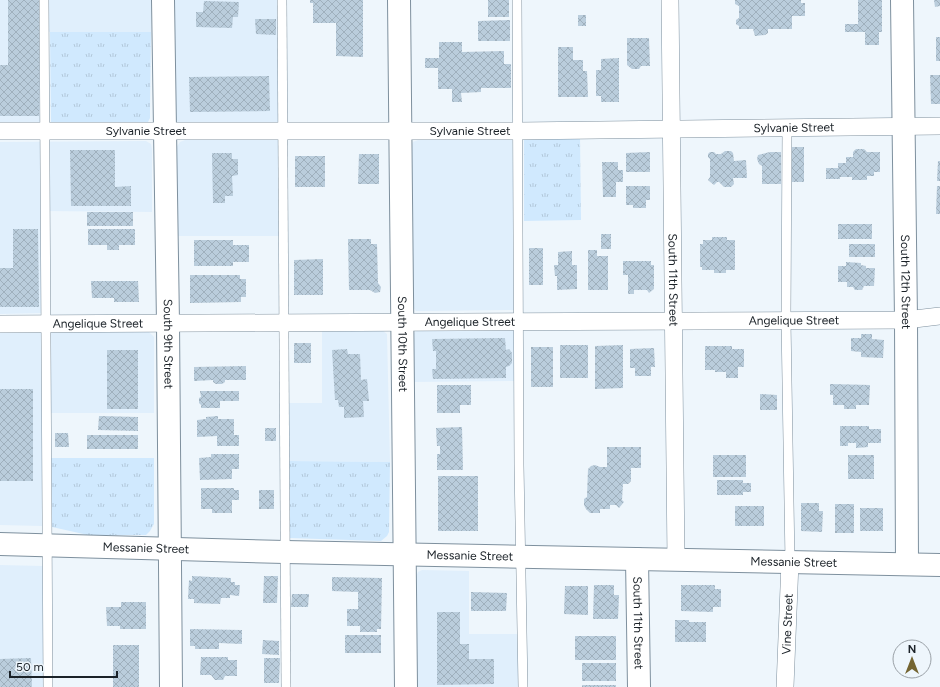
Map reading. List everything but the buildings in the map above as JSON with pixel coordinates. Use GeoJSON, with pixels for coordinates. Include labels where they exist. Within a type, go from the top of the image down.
{"type":"FeatureCollection","features":[{"type":"Feature","properties":{"kind":"main road","name":"South 9th Street"},"geometry":{"type":"LineString","coordinates":[[163,0],[168,323],[171,687]]}},
{"type":"Feature","properties":{"kind":"main road","name":"South 10th Street"},"geometry":{"type":"LineString","coordinates":[[399,0],[406,687]]}},
{"type":"Feature","properties":{"kind":"main road","name":"South 12th Street"},"geometry":{"type":"LineString","coordinates":[[902,0],[907,564]]}},
{"type":"Feature","properties":{"kind":"main road","name":"Messanie Street"},"geometry":{"type":"LineString","coordinates":[[0,544],[285,552],[940,565]]}},
{"type":"Feature","properties":{"kind":"main road","name":"South 11th Street"},"geometry":{"type":"LineString","coordinates":[[637,559],[639,687]]}},
{"type":"Feature","properties":{"kind":"street","name":"South 11th Street"},"geometry":{"type":"LineString","coordinates":[[670,0],[670,129],[676,560]]}},
{"type":"Feature","properties":{"kind":"street","name":"Sylvanie Street"},"geometry":{"type":"LineString","coordinates":[[0,132],[518,131],[940,126]]}},
{"type":"Feature","properties":{"kind":"street","name":"Angelique Street"},"geometry":{"type":"LineString","coordinates":[[0,324],[906,320],[940,316]]}},
{"type":"Feature","properties":{"kind":"street","name":"Vine Street"},"geometry":{"type":"LineString","coordinates":[[785,687],[790,562]]}},
{"type":"Feature","properties":{"kind":"lane"},"geometry":{"type":"LineString","coordinates":[[44,0],[48,687]]}},
{"type":"Feature","properties":{"kind":"lane"},"geometry":{"type":"LineString","coordinates":[[282,0],[284,131],[286,687]]}},
{"type":"Feature","properties":{"kind":"lane"},"geometry":{"type":"LineString","coordinates":[[517,0],[522,687]]}},
{"type":"Feature","properties":{"kind":"lane"},"geometry":{"type":"LineString","coordinates":[[787,128],[786,321],[790,562]]}},
{"type":"Feature","properties":{"kind":"shaded area"},"geometry":{"type":"Polygon","coordinates":[[[0,0],[151,0],[151,32],[41,32],[41,123],[0,123],[0,0]]]}},
{"type":"Feature","properties":{"kind":"shaded area"},"geometry":{"type":"Polygon","coordinates":[[[173,0],[278,0],[279,122],[177,122],[175,118],[173,0]]]}},
{"type":"Feature","properties":{"kind":"shaded area"},"geometry":{"type":"Polygon","coordinates":[[[185,140],[278,140],[279,236],[176,236],[176,148],[180,142],[185,140]]]}},
{"type":"Feature","properties":{"kind":"shaded area"},"geometry":{"type":"Polygon","coordinates":[[[418,140],[512,140],[516,310],[416,311],[413,307],[411,149],[413,142],[418,140]]]}},
{"type":"Feature","properties":{"kind":"shaded area"},"geometry":{"type":"Polygon","coordinates":[[[146,141],[151,144],[152,149],[152,212],[42,211],[43,313],[0,314],[0,142],[146,141]]]}},
{"type":"Feature","properties":{"kind":"shaded area"},"geometry":{"type":"Polygon","coordinates":[[[514,329],[514,381],[413,382],[413,335],[415,332],[419,330],[514,329]]]}},
{"type":"Feature","properties":{"kind":"shaded area"},"geometry":{"type":"Polygon","coordinates":[[[322,331],[383,331],[387,334],[390,462],[288,461],[288,403],[322,403],[322,331]]]}},
{"type":"Feature","properties":{"kind":"shaded area"},"geometry":{"type":"Polygon","coordinates":[[[149,332],[154,337],[154,413],[42,413],[42,526],[0,525],[0,333],[149,332]]]}},
{"type":"Feature","properties":{"kind":"shaded area"},"geometry":{"type":"Polygon","coordinates":[[[0,565],[43,566],[43,687],[0,687],[0,565]]]}},
{"type":"Feature","properties":{"kind":"shaded area"},"geometry":{"type":"Polygon","coordinates":[[[422,570],[469,571],[469,634],[520,634],[520,687],[415,687],[415,579],[418,572],[422,570]]]}},
{"type":"Feature","properties":{"kind":"green space"},"geometry":{"type":"Polygon","coordinates":[[[50,32],[151,32],[150,118],[148,122],[51,123],[50,32]]]}},
{"type":"Feature","properties":{"kind":"green space"},"geometry":{"type":"Polygon","coordinates":[[[580,137],[581,220],[524,221],[524,138],[580,137]]]}},
{"type":"Feature","properties":{"kind":"green space"},"geometry":{"type":"Polygon","coordinates":[[[51,458],[154,458],[154,524],[150,531],[146,535],[88,535],[52,527],[51,458]]]}},
{"type":"Feature","properties":{"kind":"green space"},"geometry":{"type":"Polygon","coordinates":[[[288,461],[390,462],[389,532],[387,536],[381,541],[289,538],[288,461]]]}}]}
